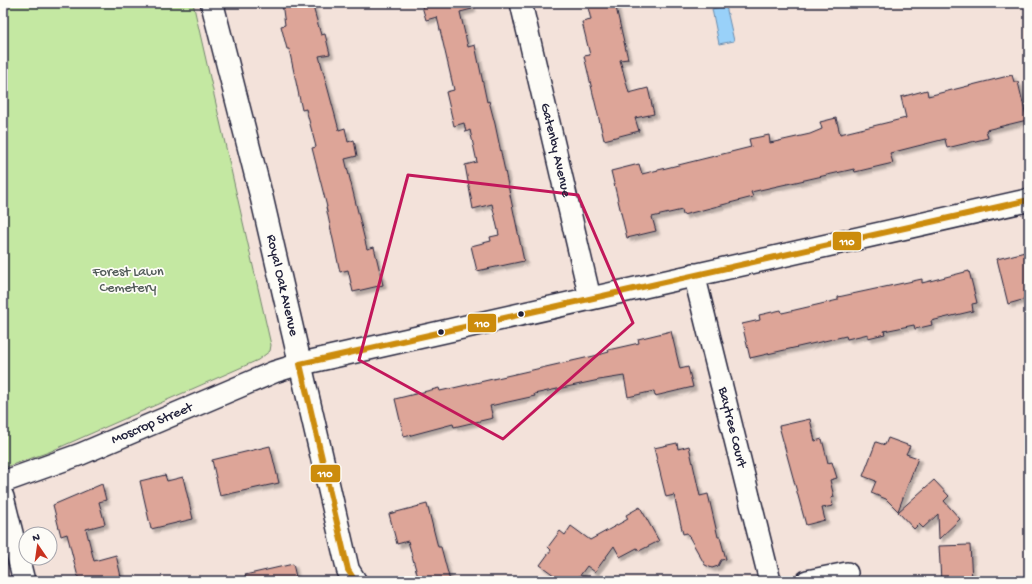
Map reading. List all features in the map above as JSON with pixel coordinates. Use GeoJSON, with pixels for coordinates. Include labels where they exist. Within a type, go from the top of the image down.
{"type":"FeatureCollection","features":[{"type":"Feature","properties":{"kind":"street","name":"Royal Oak Avenue"},"geometry":{"type":"LineString","coordinates":[[212,3],[262,199],[350,577]]}},
{"type":"Feature","properties":{"kind":"street","name":"Gatenby Avenue"},"geometry":{"type":"LineString","coordinates":[[520,3],[590,298]]}},
{"type":"Feature","properties":{"kind":"street"},"geometry":{"type":"LineString","coordinates":[[300,364],[694,274],[1029,200]]}},
{"type":"Feature","properties":{"kind":"street","name":"Baytree Court"},"geometry":{"type":"LineString","coordinates":[[694,274],[770,581]]}},
{"type":"Feature","properties":{"kind":"street","name":"Moscrop Street"},"geometry":{"type":"LineString","coordinates":[[3,482],[81,454],[274,372],[300,364]]}},
{"type":"Feature","properties":{"kind":"street"},"geometry":{"type":"LineString","coordinates":[[3,498],[24,581]]}},
{"type":"Feature","properties":{"kind":"street"},"geometry":{"type":"LineString","coordinates":[[807,581],[846,573]]}},
{"type":"Feature","properties":{"kind":"highlighted area"},"geometry":{"type":"Polygon","coordinates":[[[408,175],[578,195],[633,323],[503,439],[359,360],[408,175]]]}},
{"type":"Feature","properties":{"kind":"green space","name":"Forest Lawn Cemetery"},"geometry":{"type":"Polygon","coordinates":[[[3,3],[193,3],[271,345],[270,351],[258,360],[49,452],[3,468],[3,3]]]}},
{"type":"Feature","properties":{"kind":"water"},"geometry":{"type":"Polygon","coordinates":[[[726,6],[734,41],[719,44],[712,9],[726,6]]]}},
{"type":"Feature","properties":{"kind":"building"},"geometry":{"type":"Polygon","coordinates":[[[282,3],[312,3],[321,35],[325,34],[330,54],[319,56],[339,130],[345,128],[348,142],[354,140],[357,156],[345,159],[367,249],[374,247],[383,285],[353,292],[348,270],[340,272],[327,207],[312,148],[316,147],[306,109],[302,110],[289,49],[287,49],[281,26],[285,25],[282,3]]]}},
{"type":"Feature","properties":{"kind":"building"},"geometry":{"type":"Polygon","coordinates":[[[421,3],[471,3],[472,9],[460,12],[468,47],[475,45],[487,102],[489,101],[495,124],[524,261],[477,271],[471,246],[491,241],[490,237],[499,235],[492,204],[473,209],[465,165],[477,162],[470,130],[466,132],[464,123],[454,126],[446,92],[454,90],[437,17],[426,20],[421,3]]]}},
{"type":"Feature","properties":{"kind":"building"},"geometry":{"type":"Polygon","coordinates":[[[587,3],[615,3],[628,59],[620,60],[629,93],[648,88],[654,114],[635,118],[639,131],[604,140],[584,56],[590,55],[582,22],[591,20],[587,3]]]}},
{"type":"Feature","properties":{"kind":"building"},"geometry":{"type":"Polygon","coordinates":[[[1012,75],[1014,82],[1018,82],[1027,120],[986,130],[988,138],[947,148],[945,139],[890,153],[893,163],[855,172],[854,169],[751,192],[753,197],[683,215],[682,210],[652,217],[656,231],[627,238],[611,171],[639,164],[642,174],[751,147],[749,139],[769,135],[770,143],[810,134],[822,129],[820,122],[836,118],[840,134],[906,118],[901,97],[927,90],[928,96],[1012,75]]]}},
{"type":"Feature","properties":{"kind":"building"},"geometry":{"type":"Polygon","coordinates":[[[1029,251],[1029,298],[1008,304],[997,259],[1029,251]]]}},
{"type":"Feature","properties":{"kind":"building"},"geometry":{"type":"Polygon","coordinates":[[[969,271],[977,303],[972,304],[973,311],[931,321],[932,325],[915,329],[914,325],[884,331],[885,334],[868,338],[868,334],[847,339],[846,336],[750,358],[742,324],[760,320],[759,315],[781,310],[782,313],[838,300],[838,297],[922,279],[922,283],[969,271]]]}},
{"type":"Feature","properties":{"kind":"building"},"geometry":{"type":"Polygon","coordinates":[[[671,331],[680,369],[688,367],[693,387],[655,396],[654,391],[628,397],[624,376],[599,380],[534,394],[535,396],[490,406],[493,418],[454,427],[453,424],[404,437],[395,399],[439,388],[440,391],[594,356],[609,352],[608,350],[639,343],[638,339],[671,331]]]}},
{"type":"Feature","properties":{"kind":"building"},"geometry":{"type":"Polygon","coordinates":[[[810,419],[815,441],[822,439],[828,463],[832,462],[837,478],[830,480],[834,497],[831,498],[833,506],[822,508],[825,520],[806,525],[779,426],[810,419]]]}},
{"type":"Feature","properties":{"kind":"building"},"geometry":{"type":"Polygon","coordinates":[[[888,438],[910,446],[906,454],[918,458],[898,511],[886,499],[871,493],[876,481],[863,476],[876,442],[885,445],[888,438]]]}},
{"type":"Feature","properties":{"kind":"building"},"geometry":{"type":"Polygon","coordinates":[[[677,443],[678,449],[689,446],[700,496],[708,494],[718,537],[720,537],[726,559],[721,560],[718,566],[712,568],[705,565],[687,533],[683,534],[674,495],[666,497],[654,448],[677,443]]]}},
{"type":"Feature","properties":{"kind":"building"},"geometry":{"type":"Polygon","coordinates":[[[270,446],[279,483],[220,496],[212,460],[270,446]]]}},
{"type":"Feature","properties":{"kind":"building"},"geometry":{"type":"Polygon","coordinates":[[[165,475],[167,481],[183,477],[193,519],[151,529],[140,481],[165,475]]]}},
{"type":"Feature","properties":{"kind":"building"},"geometry":{"type":"Polygon","coordinates":[[[934,480],[949,496],[944,501],[960,519],[939,539],[938,514],[923,528],[919,524],[914,529],[898,512],[934,480]]]}},
{"type":"Feature","properties":{"kind":"building"},"geometry":{"type":"Polygon","coordinates":[[[102,484],[106,500],[99,502],[105,524],[86,529],[94,561],[116,555],[122,581],[79,581],[67,534],[61,536],[53,505],[102,484]]]}},
{"type":"Feature","properties":{"kind":"building"},"geometry":{"type":"Polygon","coordinates":[[[427,504],[438,547],[441,547],[450,581],[419,581],[408,541],[397,544],[389,514],[427,504]]]}},
{"type":"Feature","properties":{"kind":"building"},"geometry":{"type":"Polygon","coordinates":[[[640,507],[659,541],[639,551],[637,548],[620,557],[614,546],[595,572],[587,566],[576,581],[562,581],[540,565],[551,550],[548,547],[560,531],[565,535],[571,526],[590,540],[628,519],[626,515],[640,507]]]}},
{"type":"Feature","properties":{"kind":"building"},"geometry":{"type":"Polygon","coordinates":[[[970,545],[972,581],[941,581],[939,546],[970,545]]]}},
{"type":"Feature","properties":{"kind":"building"},"geometry":{"type":"Polygon","coordinates":[[[293,564],[297,581],[246,581],[245,575],[293,564]]]}},
{"type":"Feature","properties":{"kind":"transit line","name":"110"},"geometry":{"type":"LineString","coordinates":[[300,364],[1029,200]]}},
{"type":"Feature","properties":{"kind":"transit line","name":"110"},"geometry":{"type":"LineString","coordinates":[[300,364],[348,570],[355,581]]}}]}
